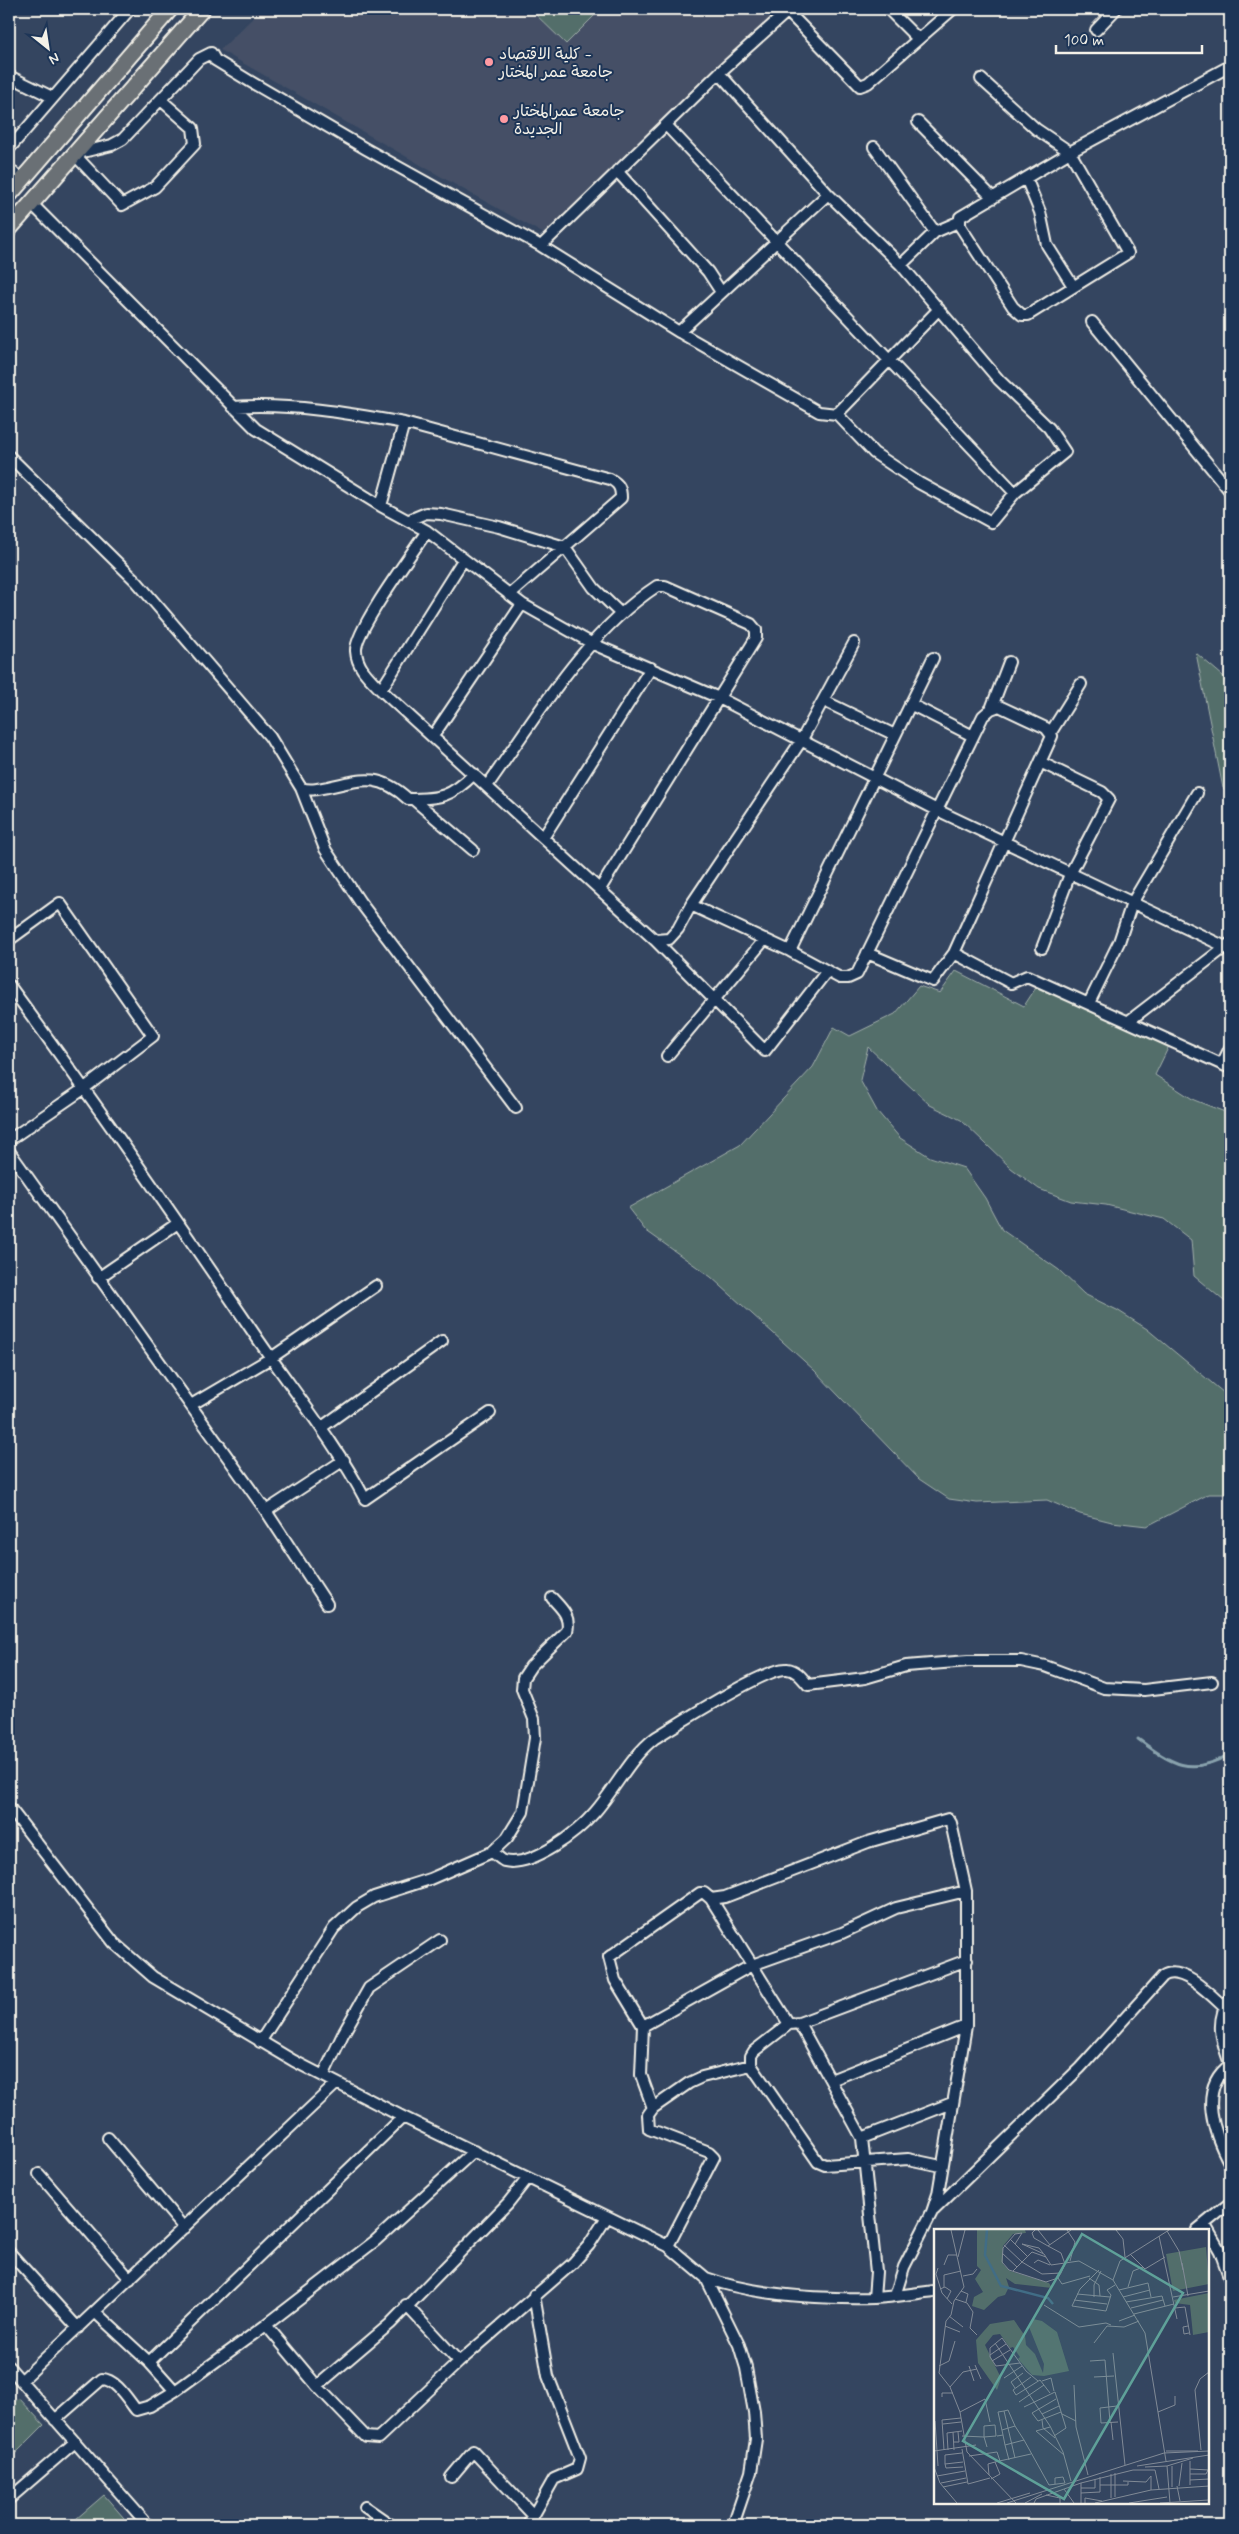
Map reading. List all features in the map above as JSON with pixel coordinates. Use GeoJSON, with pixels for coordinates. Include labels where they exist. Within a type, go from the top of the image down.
{"type":"FeatureCollection","features":[{"type":"Feature","properties":{"kind":"highway"},"geometry":{"type":"LineString","coordinates":[[9,195],[90,104],[170,9]]}},
{"type":"Feature","properties":{"kind":"highway"},"geometry":{"type":"LineString","coordinates":[[9,229],[202,9]]}},
{"type":"Feature","properties":{"kind":"street"},"geometry":{"type":"LineString","coordinates":[[9,149],[130,9]]}},
{"type":"Feature","properties":{"kind":"street"},"geometry":{"type":"LineString","coordinates":[[888,9],[917,38]]}},
{"type":"Feature","properties":{"kind":"street"},"geometry":{"type":"LineString","coordinates":[[1096,30],[1116,9]]}},
{"type":"Feature","properties":{"kind":"street"},"geometry":{"type":"LineString","coordinates":[[541,246],[719,73],[788,10],[860,86],[868,83],[948,10]]}},
{"type":"Feature","properties":{"kind":"street"},"geometry":{"type":"LineString","coordinates":[[161,100],[193,128],[195,144],[155,187],[122,205],[74,154],[118,142],[200,59],[211,53],[215,60],[259,87],[541,246],[679,332],[819,412],[837,414],[874,453],[919,483],[991,522],[1015,493],[1065,452],[1050,428],[999,380],[901,265],[828,194],[719,73]]}},
{"type":"Feature","properties":{"kind":"street"},"geometry":{"type":"LineString","coordinates":[[901,265],[936,232],[958,222],[960,217],[1070,152],[1230,66]]}},
{"type":"Feature","properties":{"kind":"street"},"geometry":{"type":"LineString","coordinates":[[9,76],[52,97]]}},
{"type":"Feature","properties":{"kind":"street"},"geometry":{"type":"LineString","coordinates":[[958,222],[1013,307],[1022,315],[1028,315],[1128,253],[1126,246],[1070,152],[1036,128],[981,79]]}},
{"type":"Feature","properties":{"kind":"street"},"geometry":{"type":"LineString","coordinates":[[918,122],[993,198]]}},
{"type":"Feature","properties":{"kind":"street"},"geometry":{"type":"LineString","coordinates":[[666,124],[1015,493]]}},
{"type":"Feature","properties":{"kind":"street"},"geometry":{"type":"LineString","coordinates":[[874,148],[936,232]]}},
{"type":"Feature","properties":{"kind":"street"},"geometry":{"type":"LineString","coordinates":[[9,168],[21,181]]}},
{"type":"Feature","properties":{"kind":"street"},"geometry":{"type":"LineString","coordinates":[[617,171],[708,272],[721,292]]}},
{"type":"Feature","properties":{"kind":"street"},"geometry":{"type":"LineString","coordinates":[[1026,178],[1040,212],[1046,246],[1073,286]]}},
{"type":"Feature","properties":{"kind":"street"},"geometry":{"type":"LineString","coordinates":[[679,332],[828,194]]}},
{"type":"Feature","properties":{"kind":"street"},"geometry":{"type":"LineString","coordinates":[[31,203],[256,429],[381,506],[427,531],[522,604],[593,644],[719,698],[937,810],[1132,903],[1228,946],[1128,1021]]}},
{"type":"Feature","properties":{"kind":"street"},"geometry":{"type":"LineString","coordinates":[[837,414],[939,309]]}},
{"type":"Feature","properties":{"kind":"street"},"geometry":{"type":"LineString","coordinates":[[1092,322],[1230,491]]}},
{"type":"Feature","properties":{"kind":"street"},"geometry":{"type":"LineString","coordinates":[[233,406],[265,405],[370,417],[404,423],[610,479],[617,483],[621,490],[621,498],[508,595]]}},
{"type":"Feature","properties":{"kind":"street"},"geometry":{"type":"LineString","coordinates":[[381,506],[404,423]]}},
{"type":"Feature","properties":{"kind":"street"},"geometry":{"type":"LineString","coordinates":[[9,456],[137,582],[270,737],[301,788],[330,857],[360,902],[516,1108]]}},
{"type":"Feature","properties":{"kind":"street"},"geometry":{"type":"LineString","coordinates":[[409,520],[426,513],[441,514],[565,547],[594,588],[621,614]]}},
{"type":"Feature","properties":{"kind":"street"},"geometry":{"type":"LineString","coordinates":[[427,531],[357,640],[356,650],[359,664],[365,674],[655,940],[766,1051],[827,971]]}},
{"type":"Feature","properties":{"kind":"street"},"geometry":{"type":"LineString","coordinates":[[381,690],[464,560]]}},
{"type":"Feature","properties":{"kind":"street"},"geometry":{"type":"LineString","coordinates":[[487,786],[573,666],[621,614],[657,586],[664,586],[751,624],[756,630],[756,638],[600,889]]}},
{"type":"Feature","properties":{"kind":"street"},"geometry":{"type":"LineString","coordinates":[[433,736],[522,604]]}},
{"type":"Feature","properties":{"kind":"street"},"geometry":{"type":"LineString","coordinates":[[655,940],[669,939],[678,929],[692,905],[802,742],[854,643]]}},
{"type":"Feature","properties":{"kind":"street"},"geometry":{"type":"LineString","coordinates":[[790,951],[933,658]]}},
{"type":"Feature","properties":{"kind":"street"},"geometry":{"type":"LineString","coordinates":[[692,905],[790,951],[840,978],[848,978],[857,974],[982,716],[991,708],[1009,662]]}},
{"type":"Feature","properties":{"kind":"street"},"geometry":{"type":"LineString","coordinates":[[543,838],[651,668]]}},
{"type":"Feature","properties":{"kind":"street"},"geometry":{"type":"LineString","coordinates":[[867,952],[933,981],[954,953],[1003,841],[1042,763],[1051,742],[1051,732],[1081,684]]}},
{"type":"Feature","properties":{"kind":"street"},"geometry":{"type":"LineString","coordinates":[[824,702],[895,735]]}},
{"type":"Feature","properties":{"kind":"street"},"geometry":{"type":"LineString","coordinates":[[910,704],[973,736]]}},
{"type":"Feature","properties":{"kind":"street"},"geometry":{"type":"LineString","coordinates":[[991,708],[999,706],[1051,732]]}},
{"type":"Feature","properties":{"kind":"street"},"geometry":{"type":"LineString","coordinates":[[1042,763],[1102,792],[1109,799],[1070,874],[1042,948]]}},
{"type":"Feature","properties":{"kind":"street"},"geometry":{"type":"LineString","coordinates":[[301,788],[309,790],[350,782],[374,780],[391,784],[408,799],[439,799],[458,789],[474,774]]}},
{"type":"Feature","properties":{"kind":"street"},"geometry":{"type":"LineString","coordinates":[[1089,1003],[1119,942],[1132,903],[1197,793]]}},
{"type":"Feature","properties":{"kind":"street"},"geometry":{"type":"LineString","coordinates":[[413,799],[473,850]]}},
{"type":"Feature","properties":{"kind":"street"},"geometry":{"type":"LineString","coordinates":[[9,940],[60,904],[153,1036],[82,1090],[9,1140]]}},
{"type":"Feature","properties":{"kind":"street"},"geometry":{"type":"LineString","coordinates":[[667,1056],[765,939]]}},
{"type":"Feature","properties":{"kind":"street"},"geometry":{"type":"LineString","coordinates":[[954,953],[1011,983],[1027,976],[1226,1066],[1230,1048]]}},
{"type":"Feature","properties":{"kind":"street"},"geometry":{"type":"LineString","coordinates":[[9,985],[271,1358],[322,1427],[344,1460],[365,1499],[490,1413]]}},
{"type":"Feature","properties":{"kind":"street"},"geometry":{"type":"LineString","coordinates":[[9,1151],[266,1511],[327,1604]]}},
{"type":"Feature","properties":{"kind":"street"},"geometry":{"type":"LineString","coordinates":[[98,1278],[178,1224]]}},
{"type":"Feature","properties":{"kind":"street"},"geometry":{"type":"LineString","coordinates":[[191,1405],[271,1358],[376,1286]]}},
{"type":"Feature","properties":{"kind":"street"},"geometry":{"type":"LineString","coordinates":[[322,1427],[442,1342]]}},
{"type":"Feature","properties":{"kind":"street"},"geometry":{"type":"LineString","coordinates":[[266,1511],[344,1460]]}},
{"type":"Feature","properties":{"kind":"street"},"geometry":{"type":"LineString","coordinates":[[260,2042],[334,1928],[356,1906],[374,1897],[430,1879],[492,1852],[507,1838],[518,1822],[526,1800],[535,1738],[534,1719],[522,1689],[523,1678],[531,1666],[568,1631],[569,1623],[566,1615],[552,1598]]}},
{"type":"Feature","properties":{"kind":"street"},"geometry":{"type":"LineString","coordinates":[[492,1852],[504,1861],[526,1861],[548,1850],[586,1822],[597,1811],[642,1750],[655,1738],[756,1680],[777,1671],[786,1669],[794,1671],[808,1685],[865,1678],[906,1666],[968,1661],[1021,1661],[1045,1666],[1104,1688],[1144,1690],[1212,1682]]}},
{"type":"Feature","properties":{"kind":"street"},"geometry":{"type":"LineString","coordinates":[[9,1807],[114,1943],[132,1961],[153,1977],[260,2042],[323,2076],[668,2246],[706,2278],[726,2286],[768,2292],[830,2297],[874,2298],[934,2291]]}},
{"type":"Feature","properties":{"kind":"street"},"geometry":{"type":"LineString","coordinates":[[711,1899],[725,1897],[868,1842],[941,1819],[948,1819],[951,1823],[966,1891],[966,2026],[941,2166],[938,2194],[932,2212],[917,2239],[895,2296]]}},
{"type":"Feature","properties":{"kind":"street"},"geometry":{"type":"LineString","coordinates":[[643,2026],[752,1965],[842,1933],[896,1908],[966,1891]]}},
{"type":"Feature","properties":{"kind":"street"},"geometry":{"type":"LineString","coordinates":[[653,2108],[641,2075],[643,2026],[615,1980],[609,1957],[616,1950],[700,1893],[704,1893],[711,1899],[752,1965],[831,2080],[862,2138],[866,2160],[876,2272],[874,2298]]}},
{"type":"Feature","properties":{"kind":"street"},"geometry":{"type":"LineString","coordinates":[[323,2076],[343,2034],[370,1988],[440,1940]]}},
{"type":"Feature","properties":{"kind":"street"},"geometry":{"type":"LineString","coordinates":[[941,2166],[908,2159],[866,2160],[825,2165],[818,2162],[751,2065],[751,2056],[754,2051],[794,2024],[967,1960]]}},
{"type":"Feature","properties":{"kind":"street"},"geometry":{"type":"LineString","coordinates":[[932,2212],[1080,2068],[1163,1976],[1173,1972],[1185,1976],[1203,1988],[1224,2007]]}},
{"type":"Feature","properties":{"kind":"street"},"geometry":{"type":"LineString","coordinates":[[1230,1998],[1224,2007],[1220,2030],[1230,2064],[1215,2081],[1210,2100],[1221,2144],[1230,2164]]}},
{"type":"Feature","properties":{"kind":"street"},"geometry":{"type":"LineString","coordinates":[[831,2080],[966,2026]]}},
{"type":"Feature","properties":{"kind":"street"},"geometry":{"type":"LineString","coordinates":[[668,2246],[714,2158],[709,2152],[649,2129],[648,2115],[653,2108],[696,2080],[751,2065]]}},
{"type":"Feature","properties":{"kind":"street"},"geometry":{"type":"LineString","coordinates":[[21,2381],[337,2083]]}},
{"type":"Feature","properties":{"kind":"street"},"geometry":{"type":"LineString","coordinates":[[862,2138],[952,2103]]}},
{"type":"Feature","properties":{"kind":"street"},"geometry":{"type":"LineString","coordinates":[[149,2362],[403,2117]]}},
{"type":"Feature","properties":{"kind":"street"},"geometry":{"type":"LineString","coordinates":[[108,2138],[184,2228]]}},
{"type":"Feature","properties":{"kind":"street"},"geometry":{"type":"LineString","coordinates":[[56,2420],[102,2379],[108,2380],[136,2410],[150,2406],[175,2391],[266,2325],[375,2241],[474,2151]]}},
{"type":"Feature","properties":{"kind":"street"},"geometry":{"type":"LineString","coordinates":[[39,2174],[130,2279]]}},
{"type":"Feature","properties":{"kind":"street"},"geometry":{"type":"LineString","coordinates":[[317,2386],[390,2324],[406,2305],[508,2203],[527,2178]]}},
{"type":"Feature","properties":{"kind":"street"},"geometry":{"type":"LineString","coordinates":[[1201,2228],[1230,2203]]}},
{"type":"Feature","properties":{"kind":"street"},"geometry":{"type":"LineString","coordinates":[[266,2325],[317,2386],[366,2437],[378,2438],[459,2362],[573,2263],[589,2245],[607,2217]]}},
{"type":"Feature","properties":{"kind":"street"},"geometry":{"type":"LineString","coordinates":[[1209,2238],[1220,2251],[1230,2279]]}},
{"type":"Feature","properties":{"kind":"street"},"geometry":{"type":"LineString","coordinates":[[9,2252],[78,2328]]}},
{"type":"Feature","properties":{"kind":"street"},"geometry":{"type":"LineString","coordinates":[[706,2278],[739,2345],[746,2368],[754,2412],[756,2439],[751,2472],[733,2525]]}},
{"type":"Feature","properties":{"kind":"street"},"geometry":{"type":"LineString","coordinates":[[451,2477],[473,2451],[530,2520],[554,2480],[577,2469],[580,2458],[548,2376],[534,2295]]}},
{"type":"Feature","properties":{"kind":"street"},"geometry":{"type":"LineString","coordinates":[[406,2305],[459,2362]]}},
{"type":"Feature","properties":{"kind":"street"},"geometry":{"type":"LineString","coordinates":[[95,2312],[149,2362],[175,2391]]}},
{"type":"Feature","properties":{"kind":"street"},"geometry":{"type":"LineString","coordinates":[[9,2367],[148,2525]]}},
{"type":"Feature","properties":{"kind":"street"},"geometry":{"type":"LineString","coordinates":[[9,2499],[75,2442]]}},
{"type":"Feature","properties":{"kind":"street"},"geometry":{"type":"LineString","coordinates":[[364,2507],[391,2525]]}},
{"type":"Feature","properties":{"kind":"shaded area","name":"جامعة عمرالمختار الجديدة"},"geometry":{"type":"Polygon","coordinates":[[[262,9],[785,9],[546,235],[220,50],[262,9]]]}},
{"type":"Feature","properties":{"kind":"green space"},"geometry":{"type":"Polygon","coordinates":[[[530,9],[601,9],[566,44],[530,9]]]}},
{"type":"Feature","properties":{"kind":"green space"},"geometry":{"type":"Polygon","coordinates":[[[1196,653],[1230,682],[1230,791],[1223,788],[1196,653]]]}},
{"type":"Feature","properties":{"kind":"green space"},"geometry":{"type":"Polygon","coordinates":[[[956,971],[1024,1006],[1037,986],[1169,1046],[1155,1075],[1194,1100],[1230,1114],[1230,1306],[1194,1276],[1191,1240],[1164,1219],[1106,1205],[1071,1201],[1039,1189],[1011,1168],[961,1120],[930,1105],[868,1047],[860,1080],[877,1111],[900,1138],[930,1157],[964,1168],[985,1198],[1002,1230],[1059,1270],[1084,1294],[1117,1310],[1147,1329],[1230,1398],[1230,1494],[1209,1494],[1147,1526],[1112,1522],[1080,1514],[1047,1500],[977,1503],[949,1499],[919,1479],[814,1370],[711,1277],[645,1230],[628,1208],[740,1145],[813,1067],[834,1027],[850,1036],[895,1014],[919,986],[940,993],[956,971]]]}},
{"type":"Feature","properties":{"kind":"green space"},"geometry":{"type":"Polygon","coordinates":[[[19,2398],[44,2425],[9,2460],[9,2407],[19,2398]]]}},
{"type":"Feature","properties":{"kind":"green space"},"geometry":{"type":"Polygon","coordinates":[[[104,2495],[130,2525],[69,2525],[104,2495]]]}},
{"type":"Feature","properties":{"kind":"waterway"},"geometry":{"type":"LineString","coordinates":[[1138,1739],[1172,1761],[1192,1766],[1204,1765],[1230,1754]]}},
{"type":"Feature","properties":{"kind":"place","name":"كلية الاقتصاد - جامعة عمر المختار"},"geometry":{"type":"Point","coordinates":[489,62]}},
{"type":"Feature","properties":{"kind":"place","name":"جامعة عمرالمختار الجديدة"},"geometry":{"type":"Point","coordinates":[504,119]}}]}
